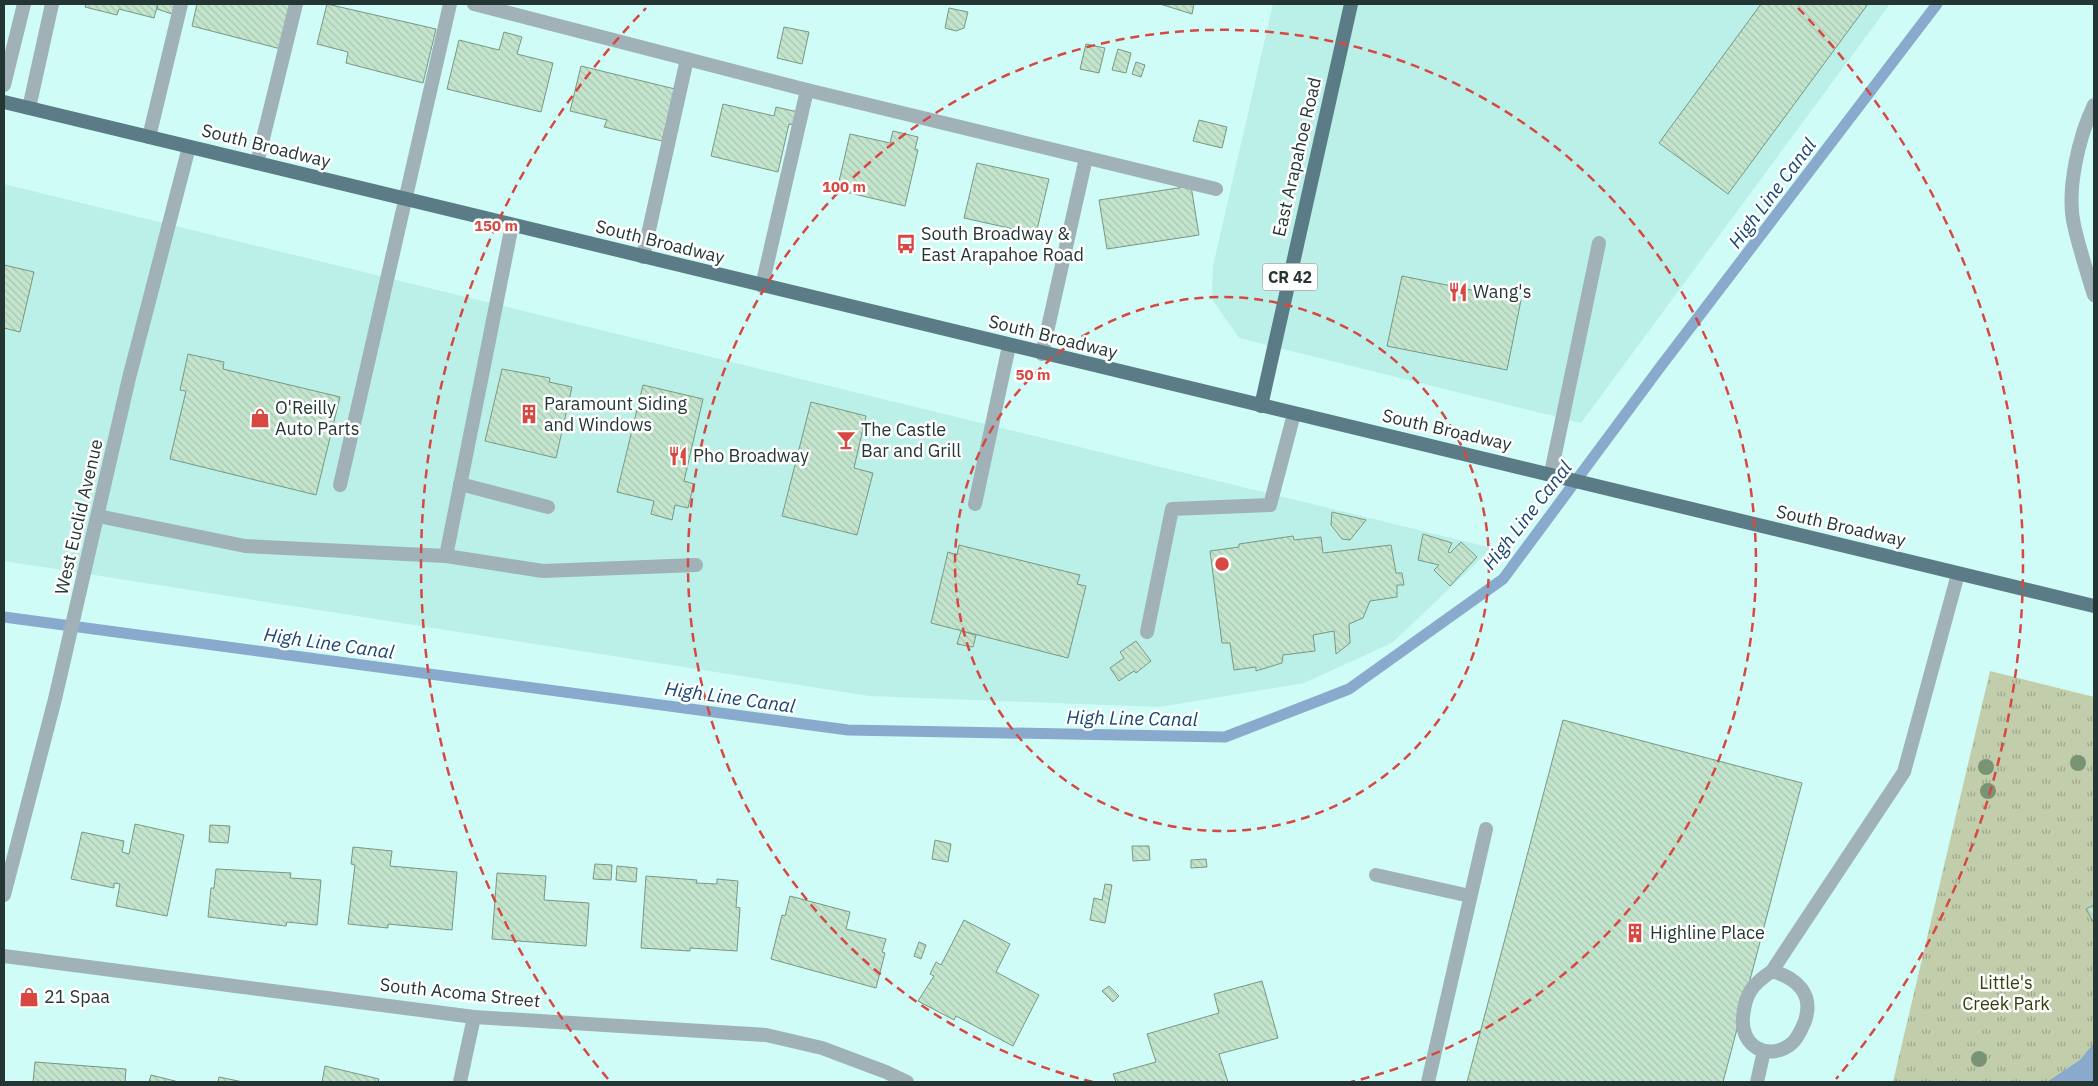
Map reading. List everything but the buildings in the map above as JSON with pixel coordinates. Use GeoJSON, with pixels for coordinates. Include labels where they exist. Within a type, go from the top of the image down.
{"type":"FeatureCollection","features":[{"type":"Feature","properties":{"kind":"main road","name":"East Arapahoe Road"},"geometry":{"type":"LineString","coordinates":[[1261,406],[1352,4]]}},
{"type":"Feature","properties":{"kind":"main road","name":"South Broadway"},"geometry":{"type":"LineString","coordinates":[[4,102],[1042,354],[1551,473],[1665,504],[2094,606]]}},
{"type":"Feature","properties":{"kind":"street"},"geometry":{"type":"LineString","coordinates":[[4,85],[24,4]]}},
{"type":"Feature","properties":{"kind":"street"},"geometry":{"type":"LineString","coordinates":[[29,108],[52,4]]}},
{"type":"Feature","properties":{"kind":"street"},"geometry":{"type":"LineString","coordinates":[[149,137],[181,4]]}},
{"type":"Feature","properties":{"kind":"street"},"geometry":{"type":"LineString","coordinates":[[257,163],[296,4]]}},
{"type":"Feature","properties":{"kind":"street"},"geometry":{"type":"LineString","coordinates":[[340,486],[450,4]]}},
{"type":"Feature","properties":{"kind":"street"},"geometry":{"type":"LineString","coordinates":[[474,4],[807,90],[1216,189]]}},
{"type":"Feature","properties":{"kind":"street"},"geometry":{"type":"LineString","coordinates":[[642,257],[687,59]]}},
{"type":"Feature","properties":{"kind":"street"},"geometry":{"type":"LineString","coordinates":[[762,286],[807,90]]}},
{"type":"Feature","properties":{"kind":"street"},"geometry":{"type":"LineString","coordinates":[[2094,105],[2086,121],[2073,179],[2073,223],[2094,295]]}},
{"type":"Feature","properties":{"kind":"street","name":"West Euclid Avenue"},"geometry":{"type":"LineString","coordinates":[[4,895],[85,576],[129,378],[189,147]]}},
{"type":"Feature","properties":{"kind":"street"},"geometry":{"type":"LineString","coordinates":[[1042,354],[1086,158]]}},
{"type":"Feature","properties":{"kind":"street"},"geometry":{"type":"LineString","coordinates":[[446,556],[512,225]]}},
{"type":"Feature","properties":{"kind":"street"},"geometry":{"type":"LineString","coordinates":[[1551,473],[1599,242]]}},
{"type":"Feature","properties":{"kind":"street"},"geometry":{"type":"LineString","coordinates":[[975,504],[1009,346]]}},
{"type":"Feature","properties":{"kind":"street"},"geometry":{"type":"LineString","coordinates":[[1147,632],[1172,509],[1270,505],[1294,414]]}},
{"type":"Feature","properties":{"kind":"street"},"geometry":{"type":"LineString","coordinates":[[460,484],[548,506]]}},
{"type":"Feature","properties":{"kind":"street"},"geometry":{"type":"LineString","coordinates":[[98,516],[245,546],[446,556],[542,571],[696,565]]}},
{"type":"Feature","properties":{"kind":"street"},"geometry":{"type":"LineString","coordinates":[[1772,971],[1786,975],[1797,982],[1806,994],[1808,1012],[1802,1029],[1791,1044],[1778,1050],[1764,1051],[1750,1044],[1742,1028],[1744,1004],[1754,983],[1772,971],[1904,772],[1958,574]]}},
{"type":"Feature","properties":{"kind":"street"},"geometry":{"type":"LineString","coordinates":[[1428,1082],[1486,829]]}},
{"type":"Feature","properties":{"kind":"street"},"geometry":{"type":"LineString","coordinates":[[1376,875],[1470,896]]}},
{"type":"Feature","properties":{"kind":"street","name":"South Acoma Street"},"geometry":{"type":"LineString","coordinates":[[4,956],[474,1017],[766,1035],[822,1048],[907,1082]]}},
{"type":"Feature","properties":{"kind":"street"},"geometry":{"type":"LineString","coordinates":[[460,1082],[474,1017]]}},
{"type":"Feature","properties":{"kind":"street"},"geometry":{"type":"LineString","coordinates":[[1756,1082],[1764,1051]]}},
{"type":"Feature","properties":{"kind":"shaded area"},"geometry":{"type":"Polygon","coordinates":[[[1273,4],[1890,4],[1581,423],[1239,338],[1212,299],[1213,266],[1273,4]]]}},
{"type":"Feature","properties":{"kind":"shaded area"},"geometry":{"type":"Polygon","coordinates":[[[4,184],[1492,548],[1392,643],[1304,683],[1159,707],[869,696],[4,561],[4,184]]]}},
{"type":"Feature","properties":{"kind":"green space","name":"Little's Creek Park"},"geometry":{"type":"Polygon","coordinates":[[[1990,671],[2094,697],[2094,1082],[1893,1082],[1990,671]]]}},
{"type":"Feature","properties":{"kind":"water"},"geometry":{"type":"Polygon","coordinates":[[[2094,1043],[2094,1082],[2047,1082],[2080,1060],[2094,1043]]]}},
{"type":"Feature","properties":{"kind":"waterway","name":"High Line Canal"},"geometry":{"type":"LineString","coordinates":[[4,617],[848,730],[1225,737],[1349,689],[1503,579],[1661,366],[1937,4]]}},
{"type":"Feature","properties":{"kind":"place","name":"South Broadway & East Arapahoe Road"},"geometry":{"type":"Point","coordinates":[906,244]}},
{"type":"Feature","properties":{"kind":"place","name":"Wang's"},"geometry":{"type":"Point","coordinates":[1458,292]}},
{"type":"Feature","properties":{"kind":"place","name":"Paramount Siding and Windows"},"geometry":{"type":"Point","coordinates":[529,414]}},
{"type":"Feature","properties":{"kind":"place","name":"O'Reilly Auto Parts"},"geometry":{"type":"Point","coordinates":[260,418]}},
{"type":"Feature","properties":{"kind":"place","name":"The Castle Bar and Grill"},"geometry":{"type":"Point","coordinates":[846,440]}},
{"type":"Feature","properties":{"kind":"place","name":"Pho Broadway"},"geometry":{"type":"Point","coordinates":[678,456]}},
{"type":"Feature","properties":{"kind":"place","name":"Highline Place"},"geometry":{"type":"Point","coordinates":[1635,933]}},
{"type":"Feature","properties":{"kind":"place","name":"21 Spaa"},"geometry":{"type":"Point","coordinates":[29,997]}}]}
